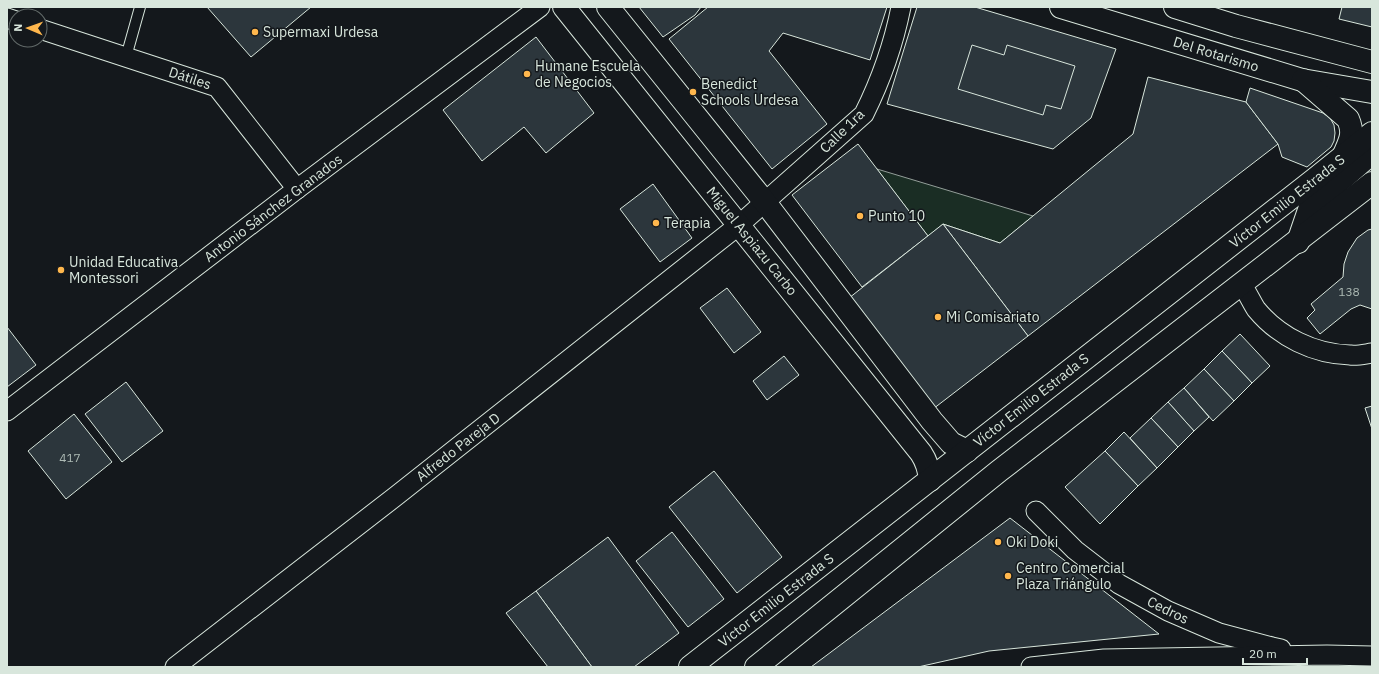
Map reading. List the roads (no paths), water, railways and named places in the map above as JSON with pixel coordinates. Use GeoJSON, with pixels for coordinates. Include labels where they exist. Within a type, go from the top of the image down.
{"type":"FeatureCollection","features":[{"type":"Feature","properties":{"kind":"main road","name":"Miguel Aspiazu Carbo"},"geometry":{"type":"LineString","coordinates":[[564,7],[921,453],[930,470],[930,480]]}},
{"type":"Feature","properties":{"kind":"main road"},"geometry":{"type":"LineString","coordinates":[[608,7],[764,202],[932,421],[951,443],[967,450]]}},
{"type":"Feature","properties":{"kind":"main road","name":"Del Rotarismo"},"geometry":{"type":"LineString","coordinates":[[1061,7],[1302,80],[1372,92]]}},
{"type":"Feature","properties":{"kind":"main road"},"geometry":{"type":"LineString","coordinates":[[1175,7],[1236,26],[1372,62]]}},
{"type":"Feature","properties":{"kind":"main road"},"geometry":{"type":"LineString","coordinates":[[1302,80],[1348,120],[1352,128],[1352,136],[1342,157]]}},
{"type":"Feature","properties":{"kind":"main road","name":"Víctor Emilio Estrada S"},"geometry":{"type":"LineString","coordinates":[[690,667],[1372,133]]}},
{"type":"Feature","properties":{"kind":"main road"},"geometry":{"type":"LineString","coordinates":[[1298,242],[1310,207],[1372,153]]}},
{"type":"Feature","properties":{"kind":"main road"},"geometry":{"type":"LineString","coordinates":[[756,667],[999,471],[1298,242],[1372,183]]}},
{"type":"Feature","properties":{"kind":"main road"},"geometry":{"type":"LineString","coordinates":[[693,667],[715,647]]}},
{"type":"Feature","properties":{"kind":"street","name":"Antonio Sánchez Granados"},"geometry":{"type":"LineString","coordinates":[[7,411],[297,189],[540,7]]}},
{"type":"Feature","properties":{"kind":"street","name":"Calle 1ra"},"geometry":{"type":"LineString","coordinates":[[739,225],[864,114],[872,98],[896,28],[901,7]]}},
{"type":"Feature","properties":{"kind":"street","name":"Dátiles"},"geometry":{"type":"LineString","coordinates":[[48,32],[217,87],[297,189]]}},
{"type":"Feature","properties":{"kind":"street","name":"Alfredo Pareja D"},"geometry":{"type":"LineString","coordinates":[[175,667],[396,496],[739,225]]}},
{"type":"Feature","properties":{"kind":"street"},"geometry":{"type":"LineString","coordinates":[[1242,285],[1256,308],[1275,328],[1298,343],[1324,352],[1351,356],[1372,353]]}},
{"type":"Feature","properties":{"kind":"street","name":"Cedros"},"geometry":{"type":"LineString","coordinates":[[1036,511],[1075,550],[1119,584],[1168,611],[1219,633],[1272,648],[1327,661]]}},
{"type":"Feature","properties":{"kind":"street","name":"Cedros"},"geometry":{"type":"LineString","coordinates":[[1031,667],[1104,659],[1327,661],[1372,656]]}},
{"type":"Feature","properties":{"kind":"lane"},"geometry":{"type":"LineString","coordinates":[[126,57],[140,7]]}},
{"type":"Feature","properties":{"kind":"place","name":"Supermaxi Urdesa"},"geometry":{"type":"Point","coordinates":[255,32]}},
{"type":"Feature","properties":{"kind":"place","name":"Humane Escuela de Negocios"},"geometry":{"type":"Point","coordinates":[527,74]}},
{"type":"Feature","properties":{"kind":"place","name":"Benedict Schools Urdesa"},"geometry":{"type":"Point","coordinates":[693,92]}},
{"type":"Feature","properties":{"kind":"place","name":"Punto 10"},"geometry":{"type":"Point","coordinates":[860,216]}},
{"type":"Feature","properties":{"kind":"place","name":"Terapia"},"geometry":{"type":"Point","coordinates":[656,223]}},
{"type":"Feature","properties":{"kind":"place","name":"Unidad Educativa Montessori"},"geometry":{"type":"Point","coordinates":[61,270]}},
{"type":"Feature","properties":{"kind":"place","name":"Mi Comisariato"},"geometry":{"type":"Point","coordinates":[938,317]}},
{"type":"Feature","properties":{"kind":"place","name":"Oki Doki"},"geometry":{"type":"Point","coordinates":[998,542]}},
{"type":"Feature","properties":{"kind":"place","name":"Centro Comercial Plaza Triángulo"},"geometry":{"type":"Point","coordinates":[1008,576]}}]}
